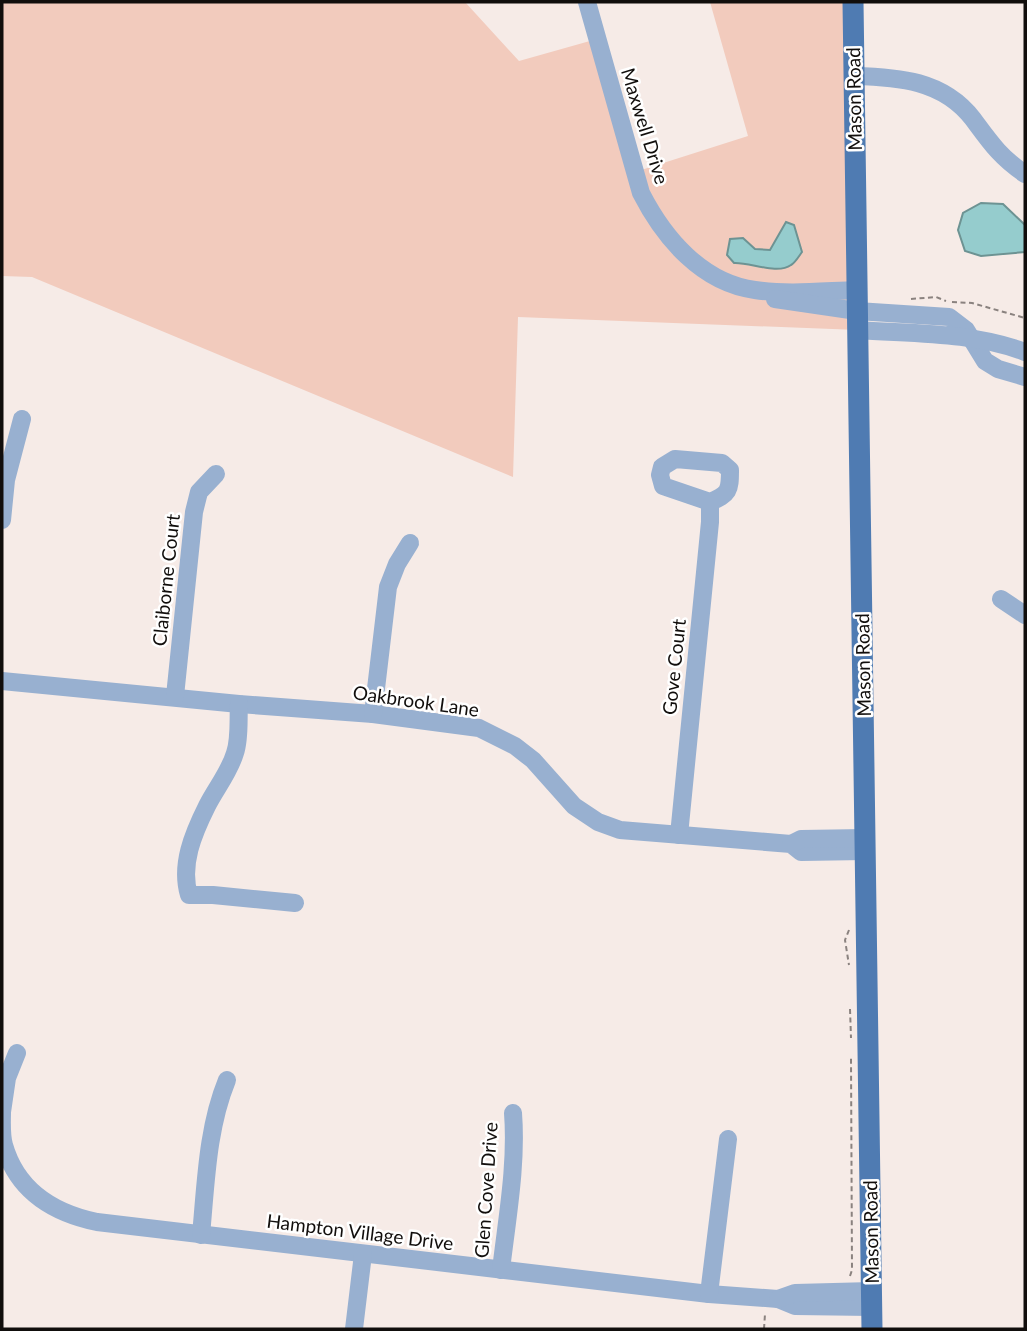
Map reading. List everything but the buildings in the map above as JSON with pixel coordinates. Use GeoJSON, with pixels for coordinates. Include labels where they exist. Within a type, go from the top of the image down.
{"type":"FeatureCollection","features":[{"type":"Feature","properties":{"kind":"main road","name":"Mason Road"},"geometry":{"type":"LineString","coordinates":[[853,2],[872,1329]]}},
{"type":"Feature","properties":{"kind":"street","name":"Maxwell Drive"},"geometry":{"type":"LineString","coordinates":[[587,2],[641,193],[653,216],[680,250],[707,272],[722,281],[756,290],[971,337],[1025,352]]}},
{"type":"Feature","properties":{"kind":"street"},"geometry":{"type":"LineString","coordinates":[[854,76],[895,77],[935,88],[956,101],[972,117],[987,141],[1005,160],[1025,174]]}},
{"type":"Feature","properties":{"kind":"street"},"geometry":{"type":"LineString","coordinates":[[971,337],[985,361],[1005,372],[1025,377]]}},
{"type":"Feature","properties":{"kind":"street"},"geometry":{"type":"LineString","coordinates":[[2,520],[6,480],[22,419]]}},
{"type":"Feature","properties":{"kind":"street","name":"Claiborne Court"},"geometry":{"type":"LineString","coordinates":[[174,696],[194,512],[199,492],[216,474]]}},
{"type":"Feature","properties":{"kind":"street","name":"Gove Court"},"geometry":{"type":"LineString","coordinates":[[679,835],[710,502]]}},
{"type":"Feature","properties":{"kind":"street"},"geometry":{"type":"LineString","coordinates":[[373,714],[388,587],[397,564],[410,543]]}},
{"type":"Feature","properties":{"kind":"street"},"geometry":{"type":"LineString","coordinates":[[1001,599],[1025,615]]}},
{"type":"Feature","properties":{"kind":"street","name":"Oakbrook Lane"},"geometry":{"type":"LineString","coordinates":[[2,681],[373,714],[479,728],[515,746],[533,760],[574,806],[598,822],[620,830],[791,844],[801,839],[865,845]]}},
{"type":"Feature","properties":{"kind":"street"},"geometry":{"type":"LineString","coordinates":[[239,704],[236,751],[225,778],[207,805],[185,865],[184,880],[189,895],[295,903]]}},
{"type":"Feature","properties":{"kind":"street","name":"Hampton Village Drive"},"geometry":{"type":"LineString","coordinates":[[17,1054],[7,1078],[2,1112],[3,1138],[12,1164],[28,1187],[56,1209],[72,1217],[201,1235],[709,1294],[778,1299],[795,1293],[872,1299]]}},
{"type":"Feature","properties":{"kind":"street"},"geometry":{"type":"LineString","coordinates":[[201,1235],[212,1129],[217,1104],[227,1080]]}},
{"type":"Feature","properties":{"kind":"street","name":"Glen Cove Drive"},"geometry":{"type":"LineString","coordinates":[[501,1270],[515,1139],[513,1113]]}},
{"type":"Feature","properties":{"kind":"street"},"geometry":{"type":"LineString","coordinates":[[709,1294],[728,1139]]}},
{"type":"Feature","properties":{"kind":"street"},"geometry":{"type":"LineString","coordinates":[[354,1329],[363,1254]]}},
{"type":"Feature","properties":{"kind":"path"},"geometry":{"type":"LineString","coordinates":[[849,966],[845,940],[850,928]]}},
{"type":"Feature","properties":{"kind":"path"},"geometry":{"type":"LineString","coordinates":[[850,1006],[851,1040]]}},
{"type":"Feature","properties":{"kind":"path"},"geometry":{"type":"LineString","coordinates":[[848,1279],[852,1270],[851,1054]]}},
{"type":"Feature","properties":{"kind":"path"},"geometry":{"type":"LineString","coordinates":[[764,1329],[765,1314]]}},
{"type":"Feature","properties":{"kind":"shaded area"},"geometry":{"type":"Polygon","coordinates":[[[2,2],[465,2],[519,61],[597,39],[635,172],[748,136],[710,2],[853,2],[858,330],[518,317],[513,477],[32,277],[2,276],[2,2]]]}},
{"type":"Feature","properties":{"kind":"water"},"geometry":{"type":"Polygon","coordinates":[[[981,203],[1003,204],[1025,225],[1025,252],[981,256],[965,251],[958,230],[963,213],[981,203]]]}},
{"type":"Feature","properties":{"kind":"water"},"geometry":{"type":"Polygon","coordinates":[[[786,222],[794,225],[802,252],[791,265],[778,269],[734,263],[727,255],[730,239],[743,238],[755,249],[770,250],[786,222]]]}}]}
